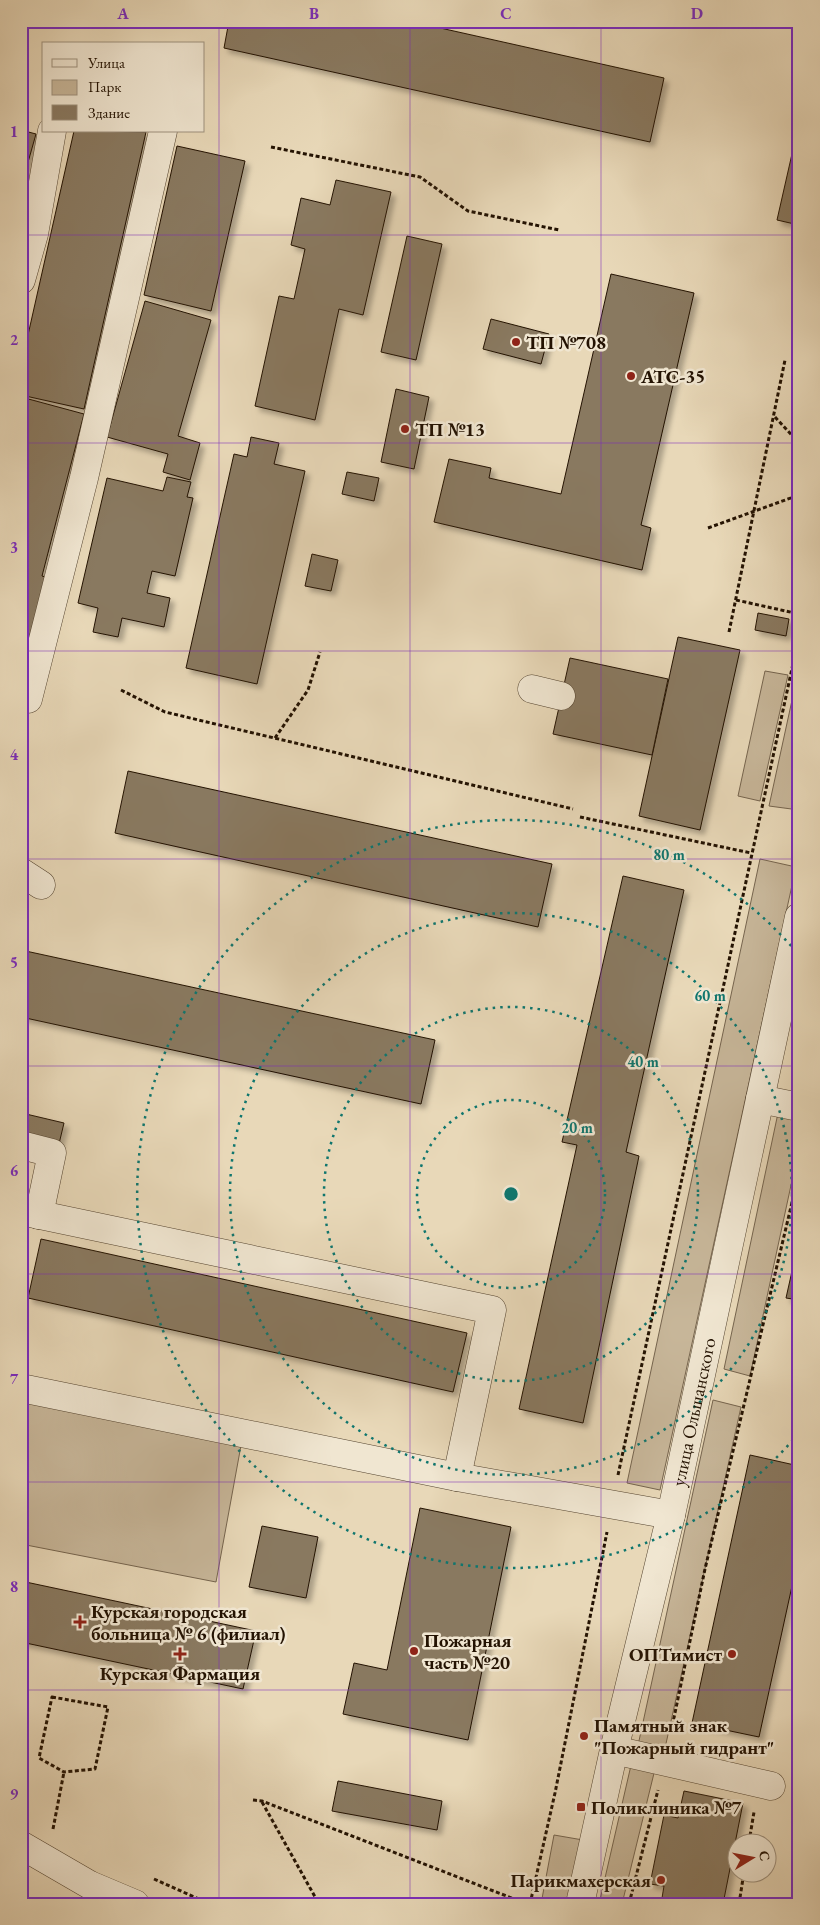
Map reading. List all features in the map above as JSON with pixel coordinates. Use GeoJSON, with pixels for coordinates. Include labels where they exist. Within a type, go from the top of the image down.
{"type":"FeatureCollection","features":[{"type":"Feature","properties":{"kind":"street"},"geometry":{"type":"LineString","coordinates":[[21,280],[34,234],[52,132]]}},
{"type":"Feature","properties":{"kind":"street"},"geometry":{"type":"LineString","coordinates":[[28,699],[84,478],[163,132]]}},
{"type":"Feature","properties":{"kind":"street"},"geometry":{"type":"LineString","coordinates":[[532,688],[561,696]]}},
{"type":"Feature","properties":{"kind":"street","name":"улица Ольшанского"},"geometry":{"type":"LineString","coordinates":[[580,1904],[614,1750],[671,1515],[799,917]]}},
{"type":"Feature","properties":{"kind":"street"},"geometry":{"type":"LineString","coordinates":[[760,1099],[799,1107]]}},
{"type":"Feature","properties":{"kind":"street"},"geometry":{"type":"LineString","coordinates":[[21,1145],[52,1153],[30,1213],[492,1310],[457,1477]]}},
{"type":"Feature","properties":{"kind":"street"},"geometry":{"type":"LineString","coordinates":[[21,1388],[457,1477],[671,1515]]}},
{"type":"Feature","properties":{"kind":"street"},"geometry":{"type":"LineString","coordinates":[[614,1750],[770,1786]]}},
{"type":"Feature","properties":{"kind":"street"},"geometry":{"type":"LineString","coordinates":[[21,1846],[90,1884],[135,1904]]}},
{"type":"Feature","properties":{"kind":"path"},"geometry":{"type":"LineString","coordinates":[[271,147],[420,177],[468,211],[559,230]]}},
{"type":"Feature","properties":{"kind":"path"},"geometry":{"type":"LineString","coordinates":[[729,632],[775,417],[785,360]]}},
{"type":"Feature","properties":{"kind":"path"},"geometry":{"type":"LineString","coordinates":[[775,417],[799,443]]}},
{"type":"Feature","properties":{"kind":"path"},"geometry":{"type":"LineString","coordinates":[[708,528],[799,495]]}},
{"type":"Feature","properties":{"kind":"path"},"geometry":{"type":"LineString","coordinates":[[736,600],[799,614]]}},
{"type":"Feature","properties":{"kind":"path"},"geometry":{"type":"LineString","coordinates":[[253,1800],[262,1801],[528,1904],[555,1793],[612,1504],[799,636]]}},
{"type":"Feature","properties":{"kind":"path"},"geometry":{"type":"LineString","coordinates":[[275,738],[308,690],[320,652]]}},
{"type":"Feature","properties":{"kind":"path"},"geometry":{"type":"LineString","coordinates":[[121,690],[165,712],[573,809]]}},
{"type":"Feature","properties":{"kind":"path"},"geometry":{"type":"LineString","coordinates":[[580,817],[751,853]]}},
{"type":"Feature","properties":{"kind":"path"},"geometry":{"type":"LineString","coordinates":[[670,1734],[705,1569],[799,1172]]}},
{"type":"Feature","properties":{"kind":"path"},"geometry":{"type":"LineString","coordinates":[[52,1697],[108,1707],[95,1769],[64,1772],[39,1758],[52,1697]]}},
{"type":"Feature","properties":{"kind":"path"},"geometry":{"type":"LineString","coordinates":[[53,1829],[64,1772]]}},
{"type":"Feature","properties":{"kind":"path"},"geometry":{"type":"LineString","coordinates":[[629,1904],[660,1782]]}},
{"type":"Feature","properties":{"kind":"path"},"geometry":{"type":"LineString","coordinates":[[262,1801],[319,1904]]}},
{"type":"Feature","properties":{"kind":"path"},"geometry":{"type":"LineString","coordinates":[[45,1825],[61,1834]]}},
{"type":"Feature","properties":{"kind":"path"},"geometry":{"type":"LineString","coordinates":[[151,1878],[210,1904]]}},
{"type":"Feature","properties":{"kind":"path"},"geometry":{"type":"LineString","coordinates":[[739,1904],[742,1882]]}},
{"type":"Feature","properties":{"kind":"green space"},"geometry":{"type":"Polygon","coordinates":[[[799,668],[799,810],[769,806],[799,668]]]}},
{"type":"Feature","properties":{"kind":"green space"},"geometry":{"type":"Polygon","coordinates":[[[765,671],[788,675],[760,801],[738,796],[765,671]]]}},
{"type":"Feature","properties":{"kind":"green space"},"geometry":{"type":"Polygon","coordinates":[[[760,859],[796,867],[660,1490],[627,1483],[760,859]]]}},
{"type":"Feature","properties":{"kind":"green space"},"geometry":{"type":"Polygon","coordinates":[[[778,1113],[799,1118],[799,1148],[750,1376],[724,1369],[778,1113]]]}},
{"type":"Feature","properties":{"kind":"green space"},"geometry":{"type":"Polygon","coordinates":[[[21,1395],[242,1440],[216,1582],[21,1544],[21,1395]]]}},
{"type":"Feature","properties":{"kind":"green space"},"geometry":{"type":"Polygon","coordinates":[[[713,1400],[741,1407],[663,1757],[637,1750],[713,1400]]]}},
{"type":"Feature","properties":{"kind":"green space"},"geometry":{"type":"Polygon","coordinates":[[[632,1761],[656,1765],[622,1904],[599,1904],[632,1761]]]}},
{"type":"Feature","properties":{"kind":"green space"},"geometry":{"type":"Polygon","coordinates":[[[554,1835],[583,1840],[568,1904],[541,1904],[554,1835]]]}},
{"type":"Feature","properties":{"kind":"building"},"geometry":{"type":"Polygon","coordinates":[[[229,21],[409,21],[664,78],[650,142],[224,48],[229,21]]]}},
{"type":"Feature","properties":{"kind":"building"},"geometry":{"type":"Polygon","coordinates":[[[799,123],[799,225],[777,220],[799,123]]]}},
{"type":"Feature","properties":{"kind":"building"},"geometry":{"type":"Polygon","coordinates":[[[21,130],[36,134],[21,187],[21,130]]]}},
{"type":"Feature","properties":{"kind":"building"},"geometry":{"type":"Polygon","coordinates":[[[74,132],[146,132],[84,409],[21,395],[21,366],[74,132]]]}},
{"type":"Feature","properties":{"kind":"building"},"geometry":{"type":"Polygon","coordinates":[[[177,146],[245,161],[211,311],[144,295],[177,146]]]}},
{"type":"Feature","properties":{"kind":"building"},"geometry":{"type":"Polygon","coordinates":[[[336,180],[391,192],[363,315],[339,309],[315,420],[255,406],[279,296],[294,299],[305,249],[291,245],[301,198],[330,205],[336,180]]]}},
{"type":"Feature","properties":{"kind":"building"},"geometry":{"type":"Polygon","coordinates":[[[407,236],[442,244],[416,360],[381,352],[407,236]]]}},
{"type":"Feature","properties":{"kind":"building","name":"АТС-35"},"geometry":{"type":"Polygon","coordinates":[[[611,274],[694,293],[641,525],[651,528],[642,570],[434,522],[449,459],[491,468],[489,478],[561,494],[611,274]]]}},
{"type":"Feature","properties":{"kind":"building"},"geometry":{"type":"Polygon","coordinates":[[[145,301],[211,320],[178,436],[200,443],[190,480],[163,472],[168,454],[107,437],[145,301]]]}},
{"type":"Feature","properties":{"kind":"building","name":"ТП №708"},"geometry":{"type":"Polygon","coordinates":[[[491,319],[549,334],[541,364],[483,349],[491,319]]]}},
{"type":"Feature","properties":{"kind":"building","name":"ТП №13"},"geometry":{"type":"Polygon","coordinates":[[[396,389],[429,397],[414,469],[381,462],[396,389]]]}},
{"type":"Feature","properties":{"kind":"building"},"geometry":{"type":"Polygon","coordinates":[[[21,397],[84,414],[42,576],[49,578],[21,680],[21,397]]]}},
{"type":"Feature","properties":{"kind":"building"},"geometry":{"type":"Polygon","coordinates":[[[251,437],[279,443],[274,464],[305,471],[257,684],[186,668],[234,454],[247,457],[251,437]]]}},
{"type":"Feature","properties":{"kind":"building"},"geometry":{"type":"Polygon","coordinates":[[[347,472],[379,478],[374,501],[342,494],[347,472]]]}},
{"type":"Feature","properties":{"kind":"building"},"geometry":{"type":"Polygon","coordinates":[[[167,477],[191,482],[187,497],[193,498],[175,576],[152,571],[147,593],[170,598],[164,627],[122,618],[118,637],[93,632],[98,608],[78,603],[107,478],[163,491],[167,477]]]}},
{"type":"Feature","properties":{"kind":"building"},"geometry":{"type":"Polygon","coordinates":[[[312,554],[338,560],[331,591],[305,586],[312,554]]]}},
{"type":"Feature","properties":{"kind":"building"},"geometry":{"type":"Polygon","coordinates":[[[758,613],[789,619],[786,636],[755,630],[758,613]]]}},
{"type":"Feature","properties":{"kind":"building"},"geometry":{"type":"Polygon","coordinates":[[[678,637],[740,650],[700,830],[639,816],[678,637]]]}},
{"type":"Feature","properties":{"kind":"building"},"geometry":{"type":"Polygon","coordinates":[[[570,658],[668,679],[652,755],[553,734],[570,658]]]}},
{"type":"Feature","properties":{"kind":"building"},"geometry":{"type":"Polygon","coordinates":[[[128,771],[552,864],[538,927],[115,833],[128,771]]]}},
{"type":"Feature","properties":{"kind":"building"},"geometry":{"type":"Polygon","coordinates":[[[623,876],[684,890],[626,1152],[639,1156],[583,1423],[519,1409],[577,1145],[562,1142],[623,876]]]}},
{"type":"Feature","properties":{"kind":"building"},"geometry":{"type":"Polygon","coordinates":[[[21,950],[435,1040],[421,1104],[21,1017],[21,950]]]}},
{"type":"Feature","properties":{"kind":"building"},"geometry":{"type":"Polygon","coordinates":[[[26,1114],[64,1123],[58,1148],[21,1134],[26,1114]]]}},
{"type":"Feature","properties":{"kind":"building"},"geometry":{"type":"Polygon","coordinates":[[[41,1239],[467,1333],[453,1392],[28,1298],[41,1239]]]}},
{"type":"Feature","properties":{"kind":"building"},"geometry":{"type":"Polygon","coordinates":[[[799,1240],[799,1300],[786,1298],[799,1240]]]}},
{"type":"Feature","properties":{"kind":"building"},"geometry":{"type":"Polygon","coordinates":[[[750,1455],[799,1466],[799,1554],[759,1737],[692,1723],[750,1455]]]}},
{"type":"Feature","properties":{"kind":"building"},"geometry":{"type":"Polygon","coordinates":[[[420,1508],[511,1527],[468,1740],[343,1714],[354,1663],[387,1670],[420,1508]]]}},
{"type":"Feature","properties":{"kind":"building"},"geometry":{"type":"Polygon","coordinates":[[[262,1526],[318,1537],[306,1598],[249,1587],[262,1526]]]}},
{"type":"Feature","properties":{"kind":"building"},"geometry":{"type":"Polygon","coordinates":[[[21,1581],[256,1631],[243,1689],[21,1642],[21,1581]]]}},
{"type":"Feature","properties":{"kind":"building"},"geometry":{"type":"Polygon","coordinates":[[[338,1781],[442,1801],[437,1830],[332,1811],[338,1781]]]}},
{"type":"Feature","properties":{"kind":"building"},"geometry":{"type":"Polygon","coordinates":[[[684,1791],[743,1803],[737,1832],[728,1832],[728,1879],[723,1904],[661,1904],[664,1886],[650,1884],[664,1815],[678,1818],[684,1791]]]}},
{"type":"Feature","properties":{"kind":"place","name":"ТП №708"},"geometry":{"type":"Point","coordinates":[516,342]}},
{"type":"Feature","properties":{"kind":"place","name":"АТС-35"},"geometry":{"type":"Point","coordinates":[631,376]}},
{"type":"Feature","properties":{"kind":"place","name":"ТП №13"},"geometry":{"type":"Point","coordinates":[405,429]}},
{"type":"Feature","properties":{"kind":"place","name":"Курская городская больница № 6 (филиал)"},"geometry":{"type":"Point","coordinates":[80,1622]}},
{"type":"Feature","properties":{"kind":"place","name":"Пожарная часть №20"},"geometry":{"type":"Point","coordinates":[414,1651]}},
{"type":"Feature","properties":{"kind":"place","name":"Курская Фармация"},"geometry":{"type":"Point","coordinates":[180,1654]}},
{"type":"Feature","properties":{"kind":"place","name":"ОПТимист"},"geometry":{"type":"Point","coordinates":[732,1654]}},
{"type":"Feature","properties":{"kind":"place","name":"Памятный знак \"Пожарный гидрант\""},"geometry":{"type":"Point","coordinates":[584,1736]}},
{"type":"Feature","properties":{"kind":"place","name":"Поликлиника №7"},"geometry":{"type":"Point","coordinates":[581,1807]}},
{"type":"Feature","properties":{"kind":"place","name":"Парикмахерская"},"geometry":{"type":"Point","coordinates":[661,1880]}}]}
